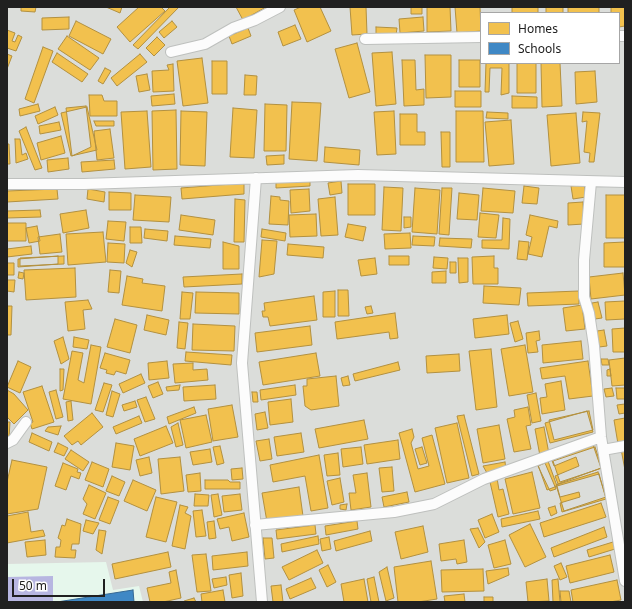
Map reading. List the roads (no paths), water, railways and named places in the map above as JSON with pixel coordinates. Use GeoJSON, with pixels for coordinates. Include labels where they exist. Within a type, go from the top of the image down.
{"type":"FeatureCollection","features":[{"type":"Feature","properties":{"kind":"street"},"geometry":{"type":"LineString","coordinates":[[171,52],[205,44],[233,28],[255,20],[280,7]]}},
{"type":"Feature","properties":{"kind":"street"},"geometry":{"type":"LineString","coordinates":[[365,39],[480,37]]}},
{"type":"Feature","properties":{"kind":"street"},"geometry":{"type":"LineString","coordinates":[[7,184],[84,184],[358,175],[625,182]]}},
{"type":"Feature","properties":{"kind":"street"},"geometry":{"type":"LineString","coordinates":[[256,178],[242,363],[262,602]]}},
{"type":"Feature","properties":{"kind":"street"},"geometry":{"type":"LineString","coordinates":[[591,182],[584,260],[584,297],[589,313],[594,346],[601,437],[625,581]]}},
{"type":"Feature","properties":{"kind":"street"},"geometry":{"type":"LineString","coordinates":[[7,443],[13,440],[26,422]]}},
{"type":"Feature","properties":{"kind":"street"},"geometry":{"type":"LineString","coordinates":[[255,525],[394,512],[434,504],[484,479],[601,437]]}},
{"type":"Feature","properties":{"kind":"street"},"geometry":{"type":"LineString","coordinates":[[604,450],[625,446]]}}]}
